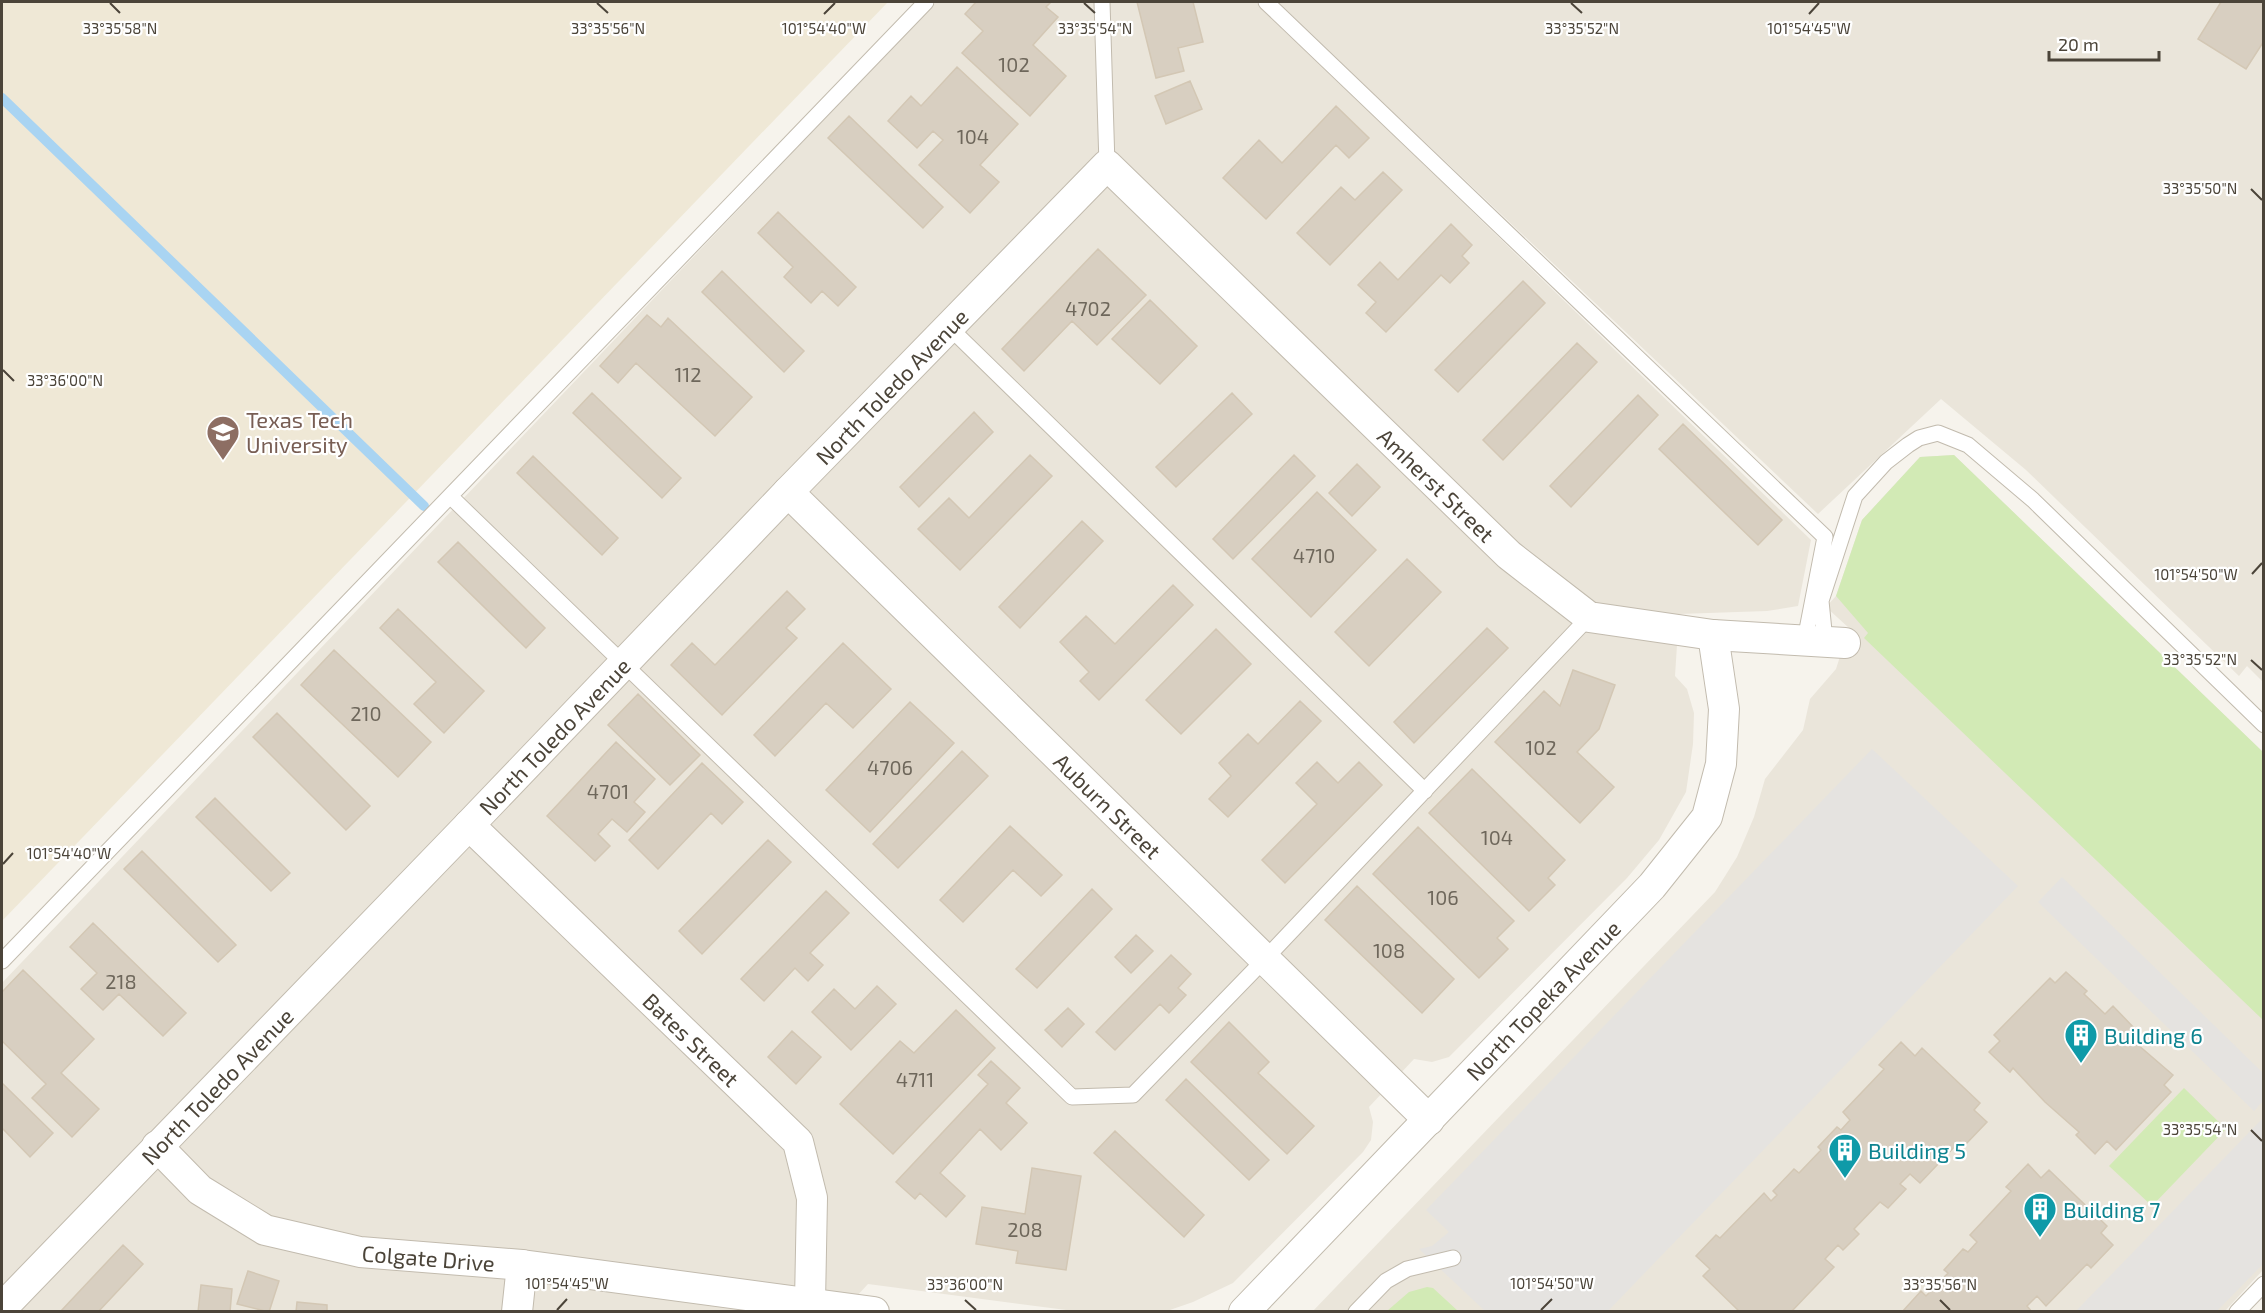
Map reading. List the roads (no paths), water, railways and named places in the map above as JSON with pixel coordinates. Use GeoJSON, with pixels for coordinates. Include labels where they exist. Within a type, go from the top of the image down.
{"type":"FeatureCollection","features":[{"type":"Feature","properties":{"kind":"street","name":"North Toledo Avenue"},"geometry":{"type":"LineString","coordinates":[[2,1308],[156,1146],[470,825],[788,492],[1107,165]]}},
{"type":"Feature","properties":{"kind":"street","name":"Amherst Street"},"geometry":{"type":"LineString","coordinates":[[1107,165],[1509,555],[1589,617],[1713,635],[1825,641]]}},
{"type":"Feature","properties":{"kind":"street","name":"Auburn Street"},"geometry":{"type":"LineString","coordinates":[[788,492],[1430,1120]]}},
{"type":"Feature","properties":{"kind":"street","name":"North Topeka Avenue"},"geometry":{"type":"LineString","coordinates":[[1244,1311],[1430,1120],[1652,886],[1707,817],[1721,764],[1724,708],[1713,635]]}},
{"type":"Feature","properties":{"kind":"street","name":"Bates Street"},"geometry":{"type":"LineString","coordinates":[[470,825],[798,1142],[812,1198],[810,1302]]}},
{"type":"Feature","properties":{"kind":"street","name":"Colgate Drive"},"geometry":{"type":"LineString","coordinates":[[156,1146],[200,1190],[265,1230],[360,1252],[522,1265],[874,1311]]}},
{"type":"Feature","properties":{"kind":"street"},"geometry":{"type":"LineString","coordinates":[[517,1311],[522,1265]]}},
{"type":"Feature","properties":{"kind":"lane"},"geometry":{"type":"LineString","coordinates":[[2,961],[926,2]]}},
{"type":"Feature","properties":{"kind":"lane"},"geometry":{"type":"LineString","coordinates":[[1102,2],[1107,165]]}},
{"type":"Feature","properties":{"kind":"lane"},"geometry":{"type":"LineString","coordinates":[[1266,2],[1825,537],[1825,641]]}},
{"type":"Feature","properties":{"kind":"lane"},"geometry":{"type":"LineString","coordinates":[[949,327],[1425,791]]}},
{"type":"Feature","properties":{"kind":"lane"},"geometry":{"type":"LineString","coordinates":[[1825,641],[1821,601],[1855,496],[1886,462],[1908,445],[1919,438],[1938,432],[1968,445],[2032,500],[2264,725]]}},
{"type":"Feature","properties":{"kind":"lane"},"geometry":{"type":"LineString","coordinates":[[450,496],[1072,1097],[1133,1095],[1589,617]]}},
{"type":"Feature","properties":{"kind":"lane"},"geometry":{"type":"LineString","coordinates":[[1356,1311],[1386,1281],[1407,1269],[1453,1258]]}},
{"type":"Feature","properties":{"kind":"lane"},"geometry":{"type":"LineString","coordinates":[[2237,1311],[2264,1284]]}},
{"type":"Feature","properties":{"kind":"waterway"},"geometry":{"type":"LineString","coordinates":[[2,98],[424,506]]}},
{"type":"Feature","properties":{"kind":"place","name":"Texas Tech University"},"geometry":{"type":"Point","coordinates":[223,461]}},
{"type":"Feature","properties":{"kind":"place","name":"Building 6"},"geometry":{"type":"Point","coordinates":[2081,1064]}},
{"type":"Feature","properties":{"kind":"place","name":"Building 5"},"geometry":{"type":"Point","coordinates":[1845,1179]}},
{"type":"Feature","properties":{"kind":"place","name":"Building 7"},"geometry":{"type":"Point","coordinates":[2040,1238]}}]}
